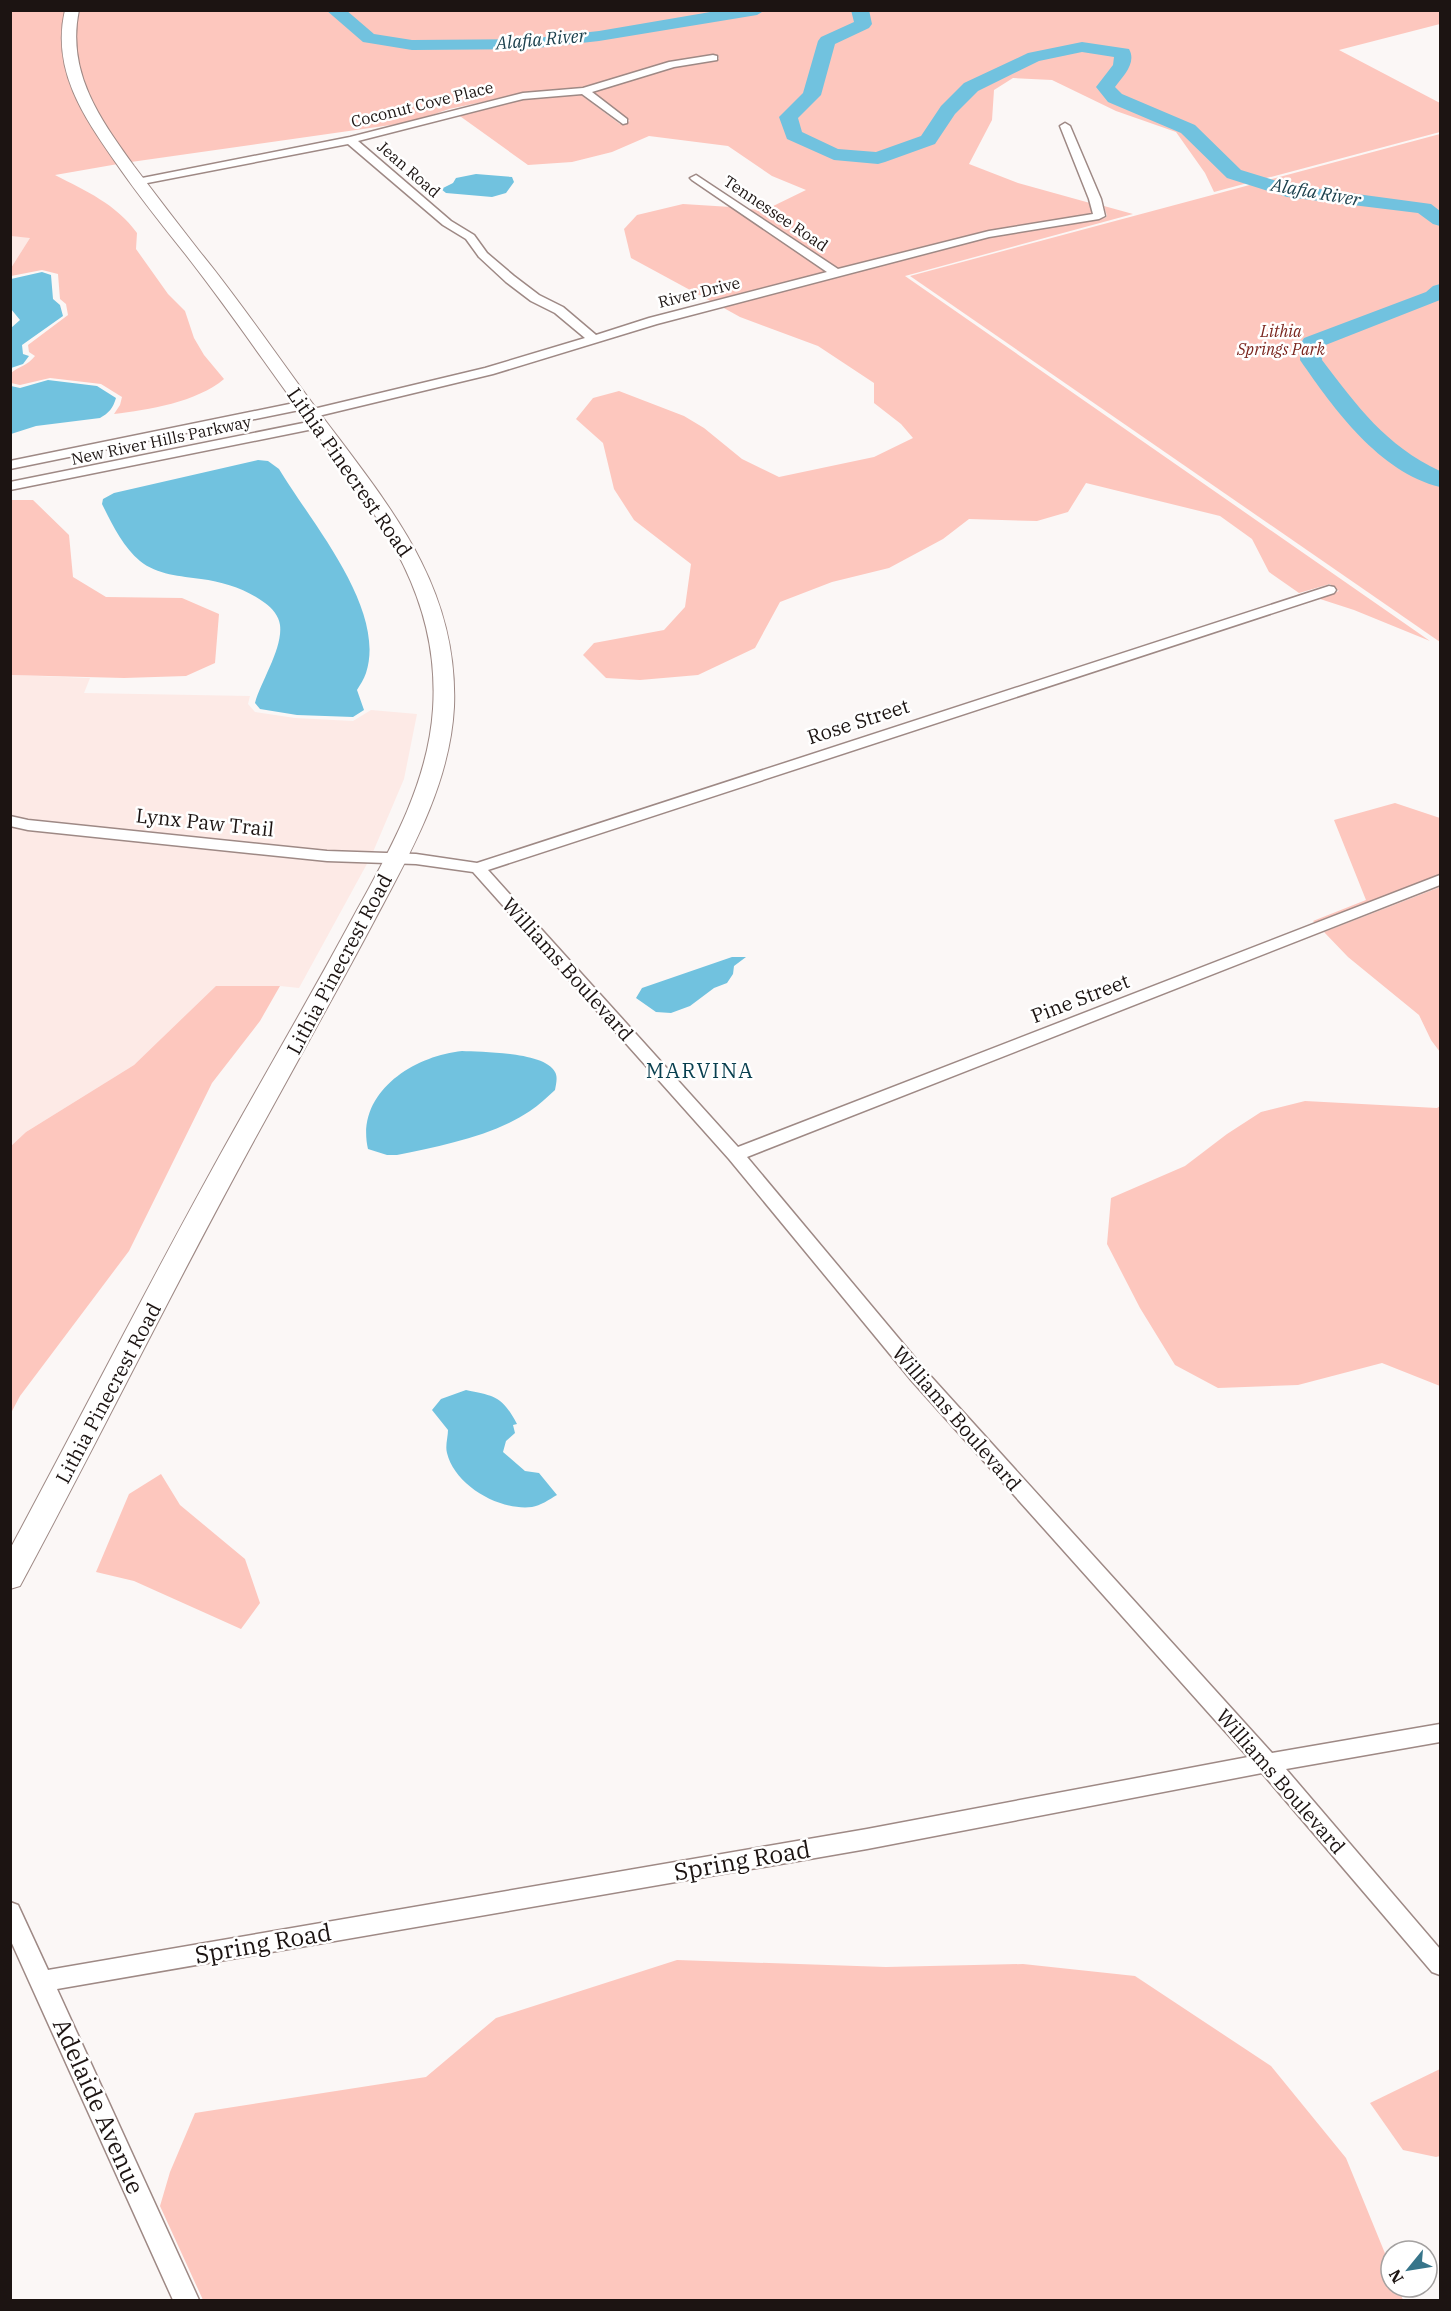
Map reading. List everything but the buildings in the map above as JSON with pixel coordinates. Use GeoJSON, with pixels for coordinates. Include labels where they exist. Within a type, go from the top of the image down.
{"type":"FeatureCollection","features":[{"type":"Feature","properties":{"kind":"main road","name":"Lithia Pinecrest Road"},"geometry":{"type":"LineString","coordinates":[[10,1578],[256,1113],[294,1051],[388,857],[419,752],[427,699],[427,662],[424,639],[413,597],[388,545],[306,416],[212,279],[137,182],[91,115],[75,80],[68,36],[72,10]]}},
{"type":"Feature","properties":{"kind":"street","name":"Coconut Cove Place"},"geometry":{"type":"LineString","coordinates":[[137,182],[350,140],[523,96],[584,91],[674,64],[713,58]]}},
{"type":"Feature","properties":{"kind":"street"},"geometry":{"type":"LineString","coordinates":[[584,91],[623,121]]}},
{"type":"Feature","properties":{"kind":"street","name":"River Drive"},"geometry":{"type":"LineString","coordinates":[[306,416],[489,370],[653,321],[989,234],[1099,216],[1099,208],[1065,126]]}},
{"type":"Feature","properties":{"kind":"street","name":"Jean Road"},"geometry":{"type":"LineString","coordinates":[[350,140],[446,222],[470,237],[483,255],[510,279],[535,298],[560,310],[594,340]]}},
{"type":"Feature","properties":{"kind":"street","name":"Tennessee Road"},"geometry":{"type":"LineString","coordinates":[[696,178],[837,274]]}},
{"type":"Feature","properties":{"kind":"street","name":"New River Hills Parkway"},"geometry":{"type":"LineString","coordinates":[[10,465],[306,416]]}},
{"type":"Feature","properties":{"kind":"street","name":"New River Hills Parkway"},"geometry":{"type":"LineString","coordinates":[[10,486],[306,416]]}},
{"type":"Feature","properties":{"kind":"street","name":"Rose Street"},"geometry":{"type":"LineString","coordinates":[[388,857],[478,868],[1329,590]]}},
{"type":"Feature","properties":{"kind":"street","name":"Lynx Paw Trail"},"geometry":{"type":"LineString","coordinates":[[10,821],[28,825],[327,856],[388,857]]}},
{"type":"Feature","properties":{"kind":"street","name":"Williams Boulevard"},"geometry":{"type":"LineString","coordinates":[[478,868],[735,1155],[919,1376],[1267,1763],[1440,1965]]}},
{"type":"Feature","properties":{"kind":"street","name":"Pine Street"},"geometry":{"type":"LineString","coordinates":[[735,1155],[1440,880]]}},
{"type":"Feature","properties":{"kind":"street","name":"Spring Road"},"geometry":{"type":"LineString","coordinates":[[42,1981],[867,1839],[1267,1763],[1440,1733]]}},
{"type":"Feature","properties":{"kind":"street","name":"Adelaide Avenue"},"geometry":{"type":"LineString","coordinates":[[10,1912],[186,2301]]}},
{"type":"Feature","properties":{"kind":"shaded area"},"geometry":{"type":"Polygon","coordinates":[[[11,236],[31,237],[11,268],[11,236]]]}},
{"type":"Feature","properties":{"kind":"shaded area"},"geometry":{"type":"Polygon","coordinates":[[[11,675],[90,678],[84,693],[250,696],[248,704],[255,712],[295,718],[353,721],[371,710],[417,714],[404,779],[373,852],[330,851],[33,821],[11,815],[11,675]]]}},
{"type":"Feature","properties":{"kind":"shaded area"},"geometry":{"type":"Polygon","coordinates":[[[11,827],[324,861],[368,862],[299,988],[280,986],[174,1028],[134,1065],[26,1132],[11,1146],[11,827]]]}},
{"type":"Feature","properties":{"kind":"green space"},"geometry":{"type":"Polygon","coordinates":[[[78,10],[1440,11],[1440,24],[1339,50],[1440,103],[1440,132],[1214,192],[1205,173],[1176,132],[1116,111],[1052,80],[1013,78],[994,90],[992,120],[969,164],[1018,183],[1090,203],[1093,214],[986,232],[839,271],[748,209],[765,210],[806,190],[772,176],[728,146],[649,136],[612,152],[572,162],[528,165],[457,114],[525,98],[580,94],[620,124],[630,121],[591,92],[691,62],[719,59],[718,55],[670,62],[581,89],[521,94],[449,109],[412,122],[131,162],[96,109],[81,74],[76,33],[78,10]]]}},
{"type":"Feature","properties":{"kind":"green space"},"geometry":{"type":"Polygon","coordinates":[[[10,11],[66,11],[63,52],[69,83],[83,112],[118,164],[55,175],[110,206],[137,233],[136,249],[168,294],[185,311],[194,338],[204,355],[224,379],[200,394],[172,404],[114,414],[122,397],[101,384],[50,378],[20,385],[11,383],[11,373],[35,356],[29,352],[28,345],[68,315],[66,304],[60,299],[58,274],[42,270],[11,276],[11,268],[30,238],[11,236],[10,11]]]}},
{"type":"Feature","properties":{"kind":"green space","name":"Lithia Springs Park"},"geometry":{"type":"Polygon","coordinates":[[[1440,134],[1440,642],[910,276],[1440,134]]]}},
{"type":"Feature","properties":{"kind":"green space"},"geometry":{"type":"Polygon","coordinates":[[[683,204],[731,207],[828,274],[714,303],[631,258],[624,229],[637,215],[683,204]]]}},
{"type":"Feature","properties":{"kind":"green space"},"geometry":{"type":"Polygon","coordinates":[[[1104,206],[1133,214],[905,276],[1430,641],[1354,610],[1317,598],[1339,591],[1330,584],[1299,593],[1269,572],[1252,539],[1220,516],[1086,483],[1068,512],[1037,521],[969,519],[943,539],[889,568],[832,582],[780,602],[755,648],[698,675],[640,680],[606,678],[583,655],[594,643],[664,630],[685,607],[691,564],[634,520],[614,489],[603,443],[576,419],[593,398],[619,391],[684,416],[704,428],[742,459],[779,477],[874,457],[913,438],[901,424],[874,403],[874,383],[818,346],[740,317],[722,307],[992,237],[1105,218],[1107,216],[1104,206]]]}},
{"type":"Feature","properties":{"kind":"green space"},"geometry":{"type":"Polygon","coordinates":[[[11,500],[33,500],[69,535],[73,577],[106,597],[182,598],[219,614],[215,663],[186,676],[124,678],[11,675],[11,500]]]}},
{"type":"Feature","properties":{"kind":"green space"},"geometry":{"type":"Polygon","coordinates":[[[1395,803],[1440,818],[1440,874],[1315,923],[1313,921],[1366,900],[1334,820],[1395,803]]]}},
{"type":"Feature","properties":{"kind":"green space"},"geometry":{"type":"Polygon","coordinates":[[[1440,887],[1440,1052],[1431,1040],[1419,1015],[1348,957],[1324,932],[1440,887]]]}},
{"type":"Feature","properties":{"kind":"green space"},"geometry":{"type":"Polygon","coordinates":[[[216,986],[280,986],[260,1021],[212,1083],[129,1251],[20,1396],[11,1413],[11,1146],[26,1132],[134,1065],[216,986]]]}},
{"type":"Feature","properties":{"kind":"green space"},"geometry":{"type":"Polygon","coordinates":[[[1305,1101],[1437,1108],[1440,1106],[1440,1386],[1382,1363],[1298,1385],[1218,1388],[1175,1365],[1140,1308],[1107,1244],[1111,1198],[1185,1166],[1261,1112],[1305,1101]]]}},
{"type":"Feature","properties":{"kind":"green space"},"geometry":{"type":"Polygon","coordinates":[[[161,1474],[180,1505],[245,1559],[260,1603],[241,1629],[134,1581],[96,1572],[129,1494],[161,1474]]]}},
{"type":"Feature","properties":{"kind":"green space"},"geometry":{"type":"Polygon","coordinates":[[[677,1960],[886,1967],[1023,1964],[1135,1976],[1271,2066],[1346,2158],[1379,2239],[1379,2299],[1403,2300],[203,2300],[160,2206],[170,2172],[195,2113],[426,2077],[496,2018],[677,1960]]]}},
{"type":"Feature","properties":{"kind":"green space"},"geometry":{"type":"Polygon","coordinates":[[[1440,2069],[1440,2156],[1403,2150],[1370,2103],[1440,2069]]]}},
{"type":"Feature","properties":{"kind":"water"},"geometry":{"type":"Polygon","coordinates":[[[476,174],[512,177],[514,182],[506,193],[492,197],[446,193],[441,189],[453,183],[456,178],[476,174]]]}},
{"type":"Feature","properties":{"kind":"water"},"geometry":{"type":"Polygon","coordinates":[[[42,272],[51,275],[53,299],[60,305],[63,316],[22,345],[23,354],[29,356],[23,364],[11,368],[11,328],[20,320],[11,309],[11,279],[42,272]]]}},
{"type":"Feature","properties":{"kind":"water"},"geometry":{"type":"Polygon","coordinates":[[[48,380],[97,386],[116,398],[114,405],[100,418],[36,426],[11,434],[11,386],[20,388],[48,380]]]}},
{"type":"Feature","properties":{"kind":"water"},"geometry":{"type":"Polygon","coordinates":[[[258,460],[268,461],[279,469],[342,566],[366,621],[370,648],[366,673],[357,690],[364,710],[353,717],[297,715],[260,709],[255,703],[275,654],[280,634],[280,625],[275,612],[258,598],[226,584],[169,574],[147,566],[123,542],[102,504],[103,499],[114,493],[258,460]]]}},
{"type":"Feature","properties":{"kind":"water"},"geometry":{"type":"Polygon","coordinates":[[[732,957],[746,957],[734,966],[733,974],[727,983],[714,988],[690,1006],[671,1013],[656,1012],[636,998],[642,988],[732,957]]]}},
{"type":"Feature","properties":{"kind":"water"},"geometry":{"type":"Polygon","coordinates":[[[462,1051],[512,1054],[539,1060],[549,1065],[555,1072],[557,1078],[555,1090],[533,1109],[515,1120],[483,1134],[397,1155],[387,1155],[368,1149],[366,1129],[370,1111],[379,1095],[392,1081],[407,1069],[425,1061],[443,1054],[462,1051]]]}},
{"type":"Feature","properties":{"kind":"water"},"geometry":{"type":"Polygon","coordinates":[[[466,1390],[491,1396],[507,1408],[517,1424],[513,1425],[515,1433],[506,1441],[503,1452],[525,1471],[539,1473],[557,1495],[532,1507],[506,1505],[481,1494],[459,1476],[447,1453],[448,1430],[432,1410],[441,1399],[466,1390]]]}},
{"type":"Feature","properties":{"kind":"waterway","name":"Alafia River"},"geometry":{"type":"LineString","coordinates":[[334,10],[369,38],[412,45],[527,44],[599,36],[757,10]]}},
{"type":"Feature","properties":{"kind":"waterway","name":"Alafia River"},"geometry":{"type":"LineString","coordinates":[[860,10],[863,24],[827,41],[812,95],[788,117],[794,135],[834,154],[878,158],[928,140],[948,110],[971,87],[1034,57],[1082,47],[1123,53],[1122,65],[1105,87],[1115,98],[1188,129],[1234,174],[1287,191],[1424,208],[1440,220]]}},
{"type":"Feature","properties":{"kind":"waterway","name":"Alafia River"},"geometry":{"type":"LineString","coordinates":[[1440,290],[1433,296],[1312,343],[1311,360],[1359,424],[1408,465],[1440,480]]}},
{"type":"Feature","properties":{"kind":"district","name":"MARVINA"},"geometry":{"type":"Point","coordinates":[700,1070]}}]}
